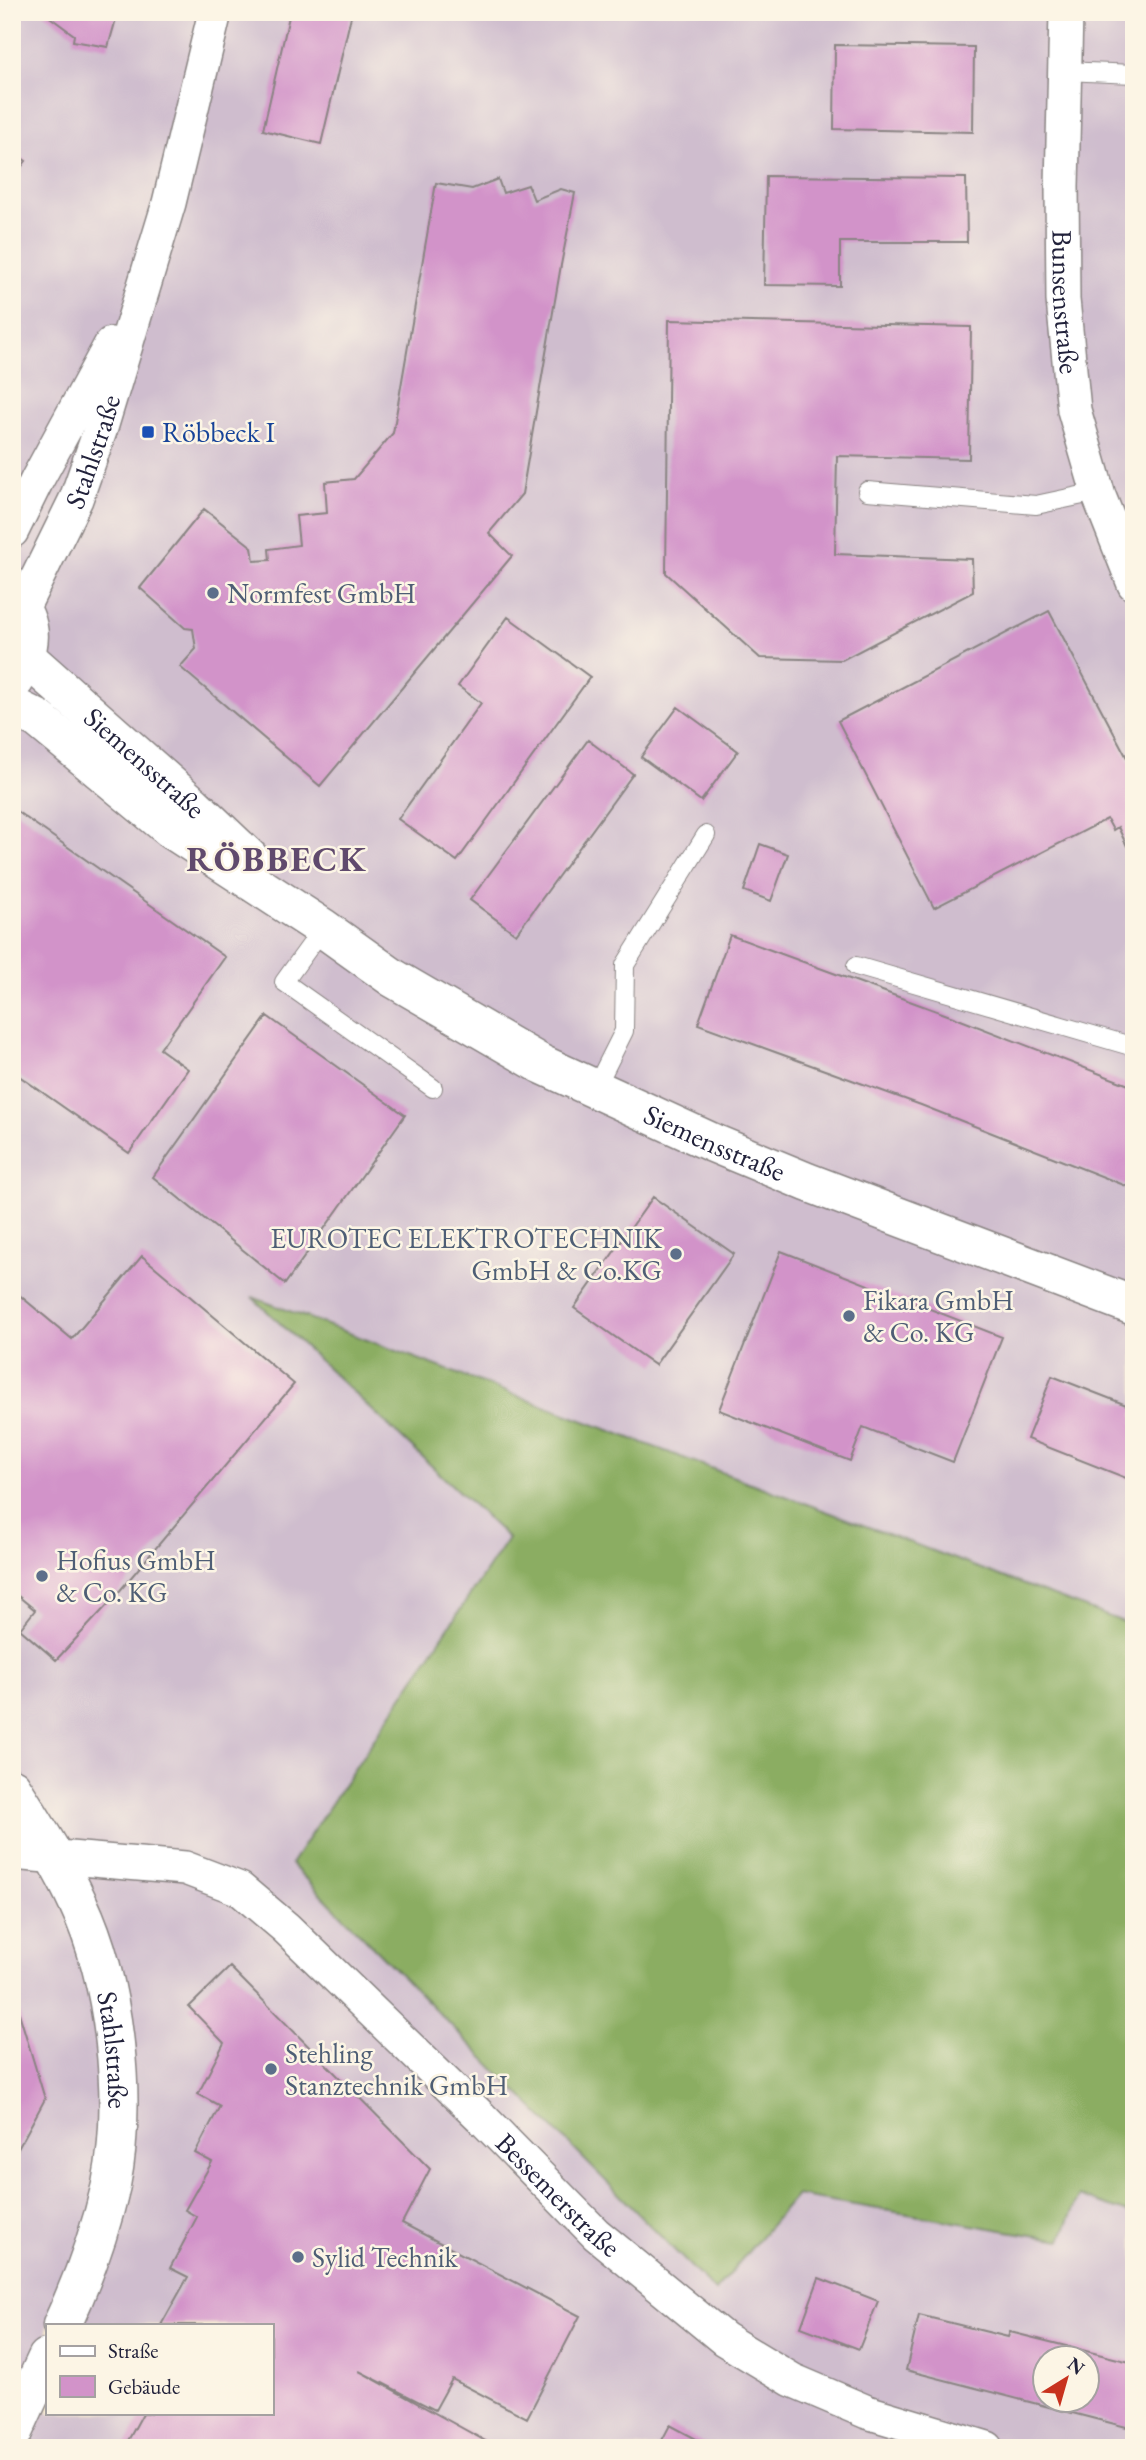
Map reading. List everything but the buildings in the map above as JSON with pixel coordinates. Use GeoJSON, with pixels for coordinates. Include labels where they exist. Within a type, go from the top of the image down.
{"type":"FeatureCollection","features":[{"type":"Feature","properties":{"kind":"street","name":"Stahlstraße"},"geometry":{"type":"LineString","coordinates":[[17,602],[76,499],[101,428],[142,286],[157,245],[215,12]]}},
{"type":"Feature","properties":{"kind":"street","name":"Bunsenstraße"},"geometry":{"type":"LineString","coordinates":[[1066,12],[1062,186],[1063,300],[1074,410],[1097,492],[1125,538],[1134,583]]}},
{"type":"Feature","properties":{"kind":"street","name":"Stahlstraße"},"geometry":{"type":"LineString","coordinates":[[12,531],[142,286]]}},
{"type":"Feature","properties":{"kind":"street"},"geometry":{"type":"LineString","coordinates":[[17,602],[30,632],[19,670]]}},
{"type":"Feature","properties":{"kind":"street","name":"Siemensstraße"},"geometry":{"type":"LineString","coordinates":[[19,670],[193,806],[323,928]]}},
{"type":"Feature","properties":{"kind":"street","name":"Siemensstraße"},"geometry":{"type":"LineString","coordinates":[[12,706],[38,719],[171,829],[323,928],[393,978],[541,1064],[713,1143],[807,1182],[1134,1306]]}},
{"type":"Feature","properties":{"kind":"street","name":"Stahlstraße"},"geometry":{"type":"LineString","coordinates":[[12,1788],[54,1857],[79,1905],[98,1959],[111,2013],[118,2069],[117,2125],[111,2183],[96,2240],[62,2324]]}},
{"type":"Feature","properties":{"kind":"street","name":"Bessemerstraße"},"geometry":{"type":"LineString","coordinates":[[12,1853],[185,1868],[240,1889],[296,1937],[481,2117],[596,2234],[724,2339],[792,2379],[919,2438],[987,2448]]}},
{"type":"Feature","properties":{"kind":"street"},"geometry":{"type":"LineString","coordinates":[[12,2434],[46,2359]]}},
{"type":"Feature","properties":{"kind":"lane"},"geometry":{"type":"LineString","coordinates":[[1064,71],[1134,74]]}},
{"type":"Feature","properties":{"kind":"lane"},"geometry":{"type":"LineString","coordinates":[[867,491],[1036,505],[1097,492]]}},
{"type":"Feature","properties":{"kind":"lane"},"geometry":{"type":"LineString","coordinates":[[595,1089],[624,1031],[625,965],[706,835]]}},
{"type":"Feature","properties":{"kind":"lane"},"geometry":{"type":"LineString","coordinates":[[323,928],[284,982],[433,1088]]}},
{"type":"Feature","properties":{"kind":"lane"},"geometry":{"type":"LineString","coordinates":[[856,966],[1134,1047]]}},
{"type":"Feature","properties":{"kind":"shaded area"},"geometry":{"type":"Polygon","coordinates":[[[12,12],[1134,12],[1134,1626],[253,1298],[508,1538],[292,1863],[715,2291],[796,2195],[1061,2240],[1079,2196],[1134,2215],[1134,2448],[12,2448],[12,12]]]}},
{"type":"Feature","properties":{"kind":"green space"},"geometry":{"type":"Polygon","coordinates":[[[252,1297],[1134,1626],[1134,2215],[1079,2196],[1061,2240],[796,2195],[715,2291],[291,1864],[508,1538],[252,1297]]]}},
{"type":"Feature","properties":{"kind":"place","name":"Röbbeck I"},"geometry":{"type":"Point","coordinates":[148,432]}},
{"type":"Feature","properties":{"kind":"place","name":"Normfest GmbH"},"geometry":{"type":"Point","coordinates":[213,593]}},
{"type":"Feature","properties":{"kind":"place","name":"EUROTEC ELEKTROTECHNIK GmbH & Co.KG"},"geometry":{"type":"Point","coordinates":[676,1254]}},
{"type":"Feature","properties":{"kind":"place","name":"Fikara GmbH & Co. KG"},"geometry":{"type":"Point","coordinates":[849,1316]}},
{"type":"Feature","properties":{"kind":"place","name":"Hofius GmbH & Co. KG"},"geometry":{"type":"Point","coordinates":[42,1576]}},
{"type":"Feature","properties":{"kind":"place","name":"Stehling Stanztechnik GmbH"},"geometry":{"type":"Point","coordinates":[271,2069]}},
{"type":"Feature","properties":{"kind":"place","name":"Sylid Technik"},"geometry":{"type":"Point","coordinates":[298,2257]}},
{"type":"Feature","properties":{"kind":"district","name":"RÖBBECK"},"geometry":{"type":"Point","coordinates":[277,858]}}]}
